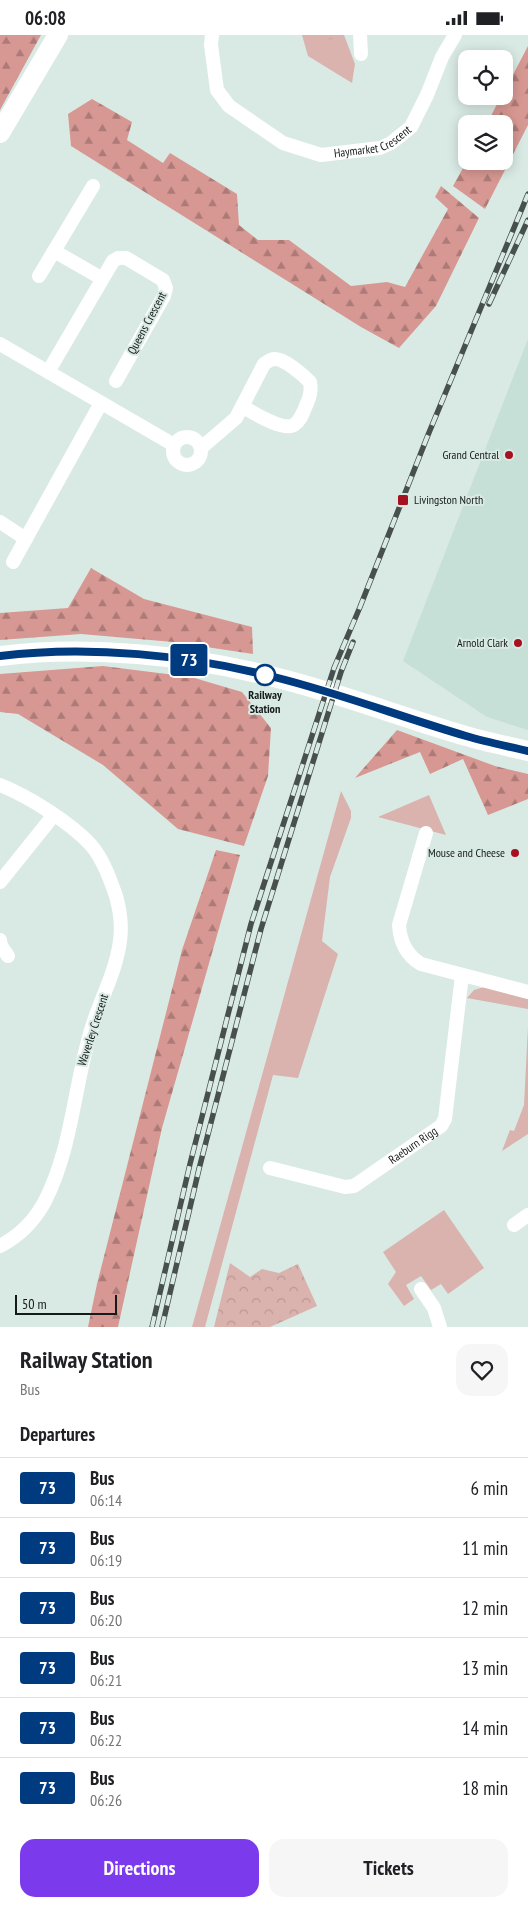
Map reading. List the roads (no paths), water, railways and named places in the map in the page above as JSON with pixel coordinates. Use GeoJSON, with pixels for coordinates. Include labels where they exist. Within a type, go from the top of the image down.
{"type":"FeatureCollection","features":[{"type":"Feature","properties":{"kind":"street"},"geometry":{"type":"LineString","coordinates":[[0,133],[58,35]]}},
{"type":"Feature","properties":{"kind":"street","name":"Haymarket Crescent"},"geometry":{"type":"LineString","coordinates":[[212,35],[211,45],[217,90],[228,106],[283,143],[322,155],[380,148],[391,143],[411,127],[427,95],[442,57],[455,35]]}},
{"type":"Feature","properties":{"kind":"street"},"geometry":{"type":"LineString","coordinates":[[360,35],[361,54]]}},
{"type":"Feature","properties":{"kind":"street"},"geometry":{"type":"LineString","coordinates":[[39,276],[92,186]]}},
{"type":"Feature","properties":{"kind":"street"},"geometry":{"type":"LineString","coordinates":[[54,251],[102,278]]}},
{"type":"Feature","properties":{"kind":"street","name":"Queens Crescent"},"geometry":{"type":"LineString","coordinates":[[48,371],[113,261],[118,258],[126,258],[163,280],[166,288],[164,296],[116,381]]}},
{"type":"Feature","properties":{"kind":"street"},"geometry":{"type":"LineString","coordinates":[[0,344],[174,445]]}},
{"type":"Feature","properties":{"kind":"street"},"geometry":{"type":"LineString","coordinates":[[201,448],[236,418],[264,365],[269,360],[275,359],[287,364],[310,382],[312,391],[300,419],[287,427],[278,425],[242,407]]}},
{"type":"Feature","properties":{"kind":"street"},"geometry":{"type":"LineString","coordinates":[[13,562],[101,403]]}},
{"type":"Feature","properties":{"kind":"street"},"geometry":{"type":"LineString","coordinates":[[190,437],[201,448],[200,458],[188,466],[183,465],[174,457],[174,445],[179,439],[190,437],[213,438]]}},
{"type":"Feature","properties":{"kind":"street"},"geometry":{"type":"LineString","coordinates":[[0,522],[26,539]]}},
{"type":"Feature","properties":{"kind":"street"},"geometry":{"type":"LineString","coordinates":[[0,656],[62,652],[120,653],[171,657],[221,665],[307,686],[466,736],[528,751]]}},
{"type":"Feature","properties":{"kind":"street","name":"Waverley Crescent"},"geometry":{"type":"LineString","coordinates":[[0,785],[14,791],[53,816],[92,846],[108,873],[116,897],[121,922],[118,956],[91,1029],[79,1073],[66,1143],[56,1175],[44,1202],[30,1225],[0,1246]]}},
{"type":"Feature","properties":{"kind":"street"},"geometry":{"type":"LineString","coordinates":[[0,882],[53,816]]}},
{"type":"Feature","properties":{"kind":"street"},"geometry":{"type":"LineString","coordinates":[[426,833],[399,925],[400,939],[407,952],[421,964],[528,992]]}},
{"type":"Feature","properties":{"kind":"street"},"geometry":{"type":"LineString","coordinates":[[0,940],[1,946],[8,956]]}},
{"type":"Feature","properties":{"kind":"street","name":"Raeburn Rigg"},"geometry":{"type":"LineString","coordinates":[[270,1168],[345,1187],[354,1186],[441,1126],[445,1119],[462,975]]}},
{"type":"Feature","properties":{"kind":"street"},"geometry":{"type":"LineString","coordinates":[[514,1225],[528,1215]]}},
{"type":"Feature","properties":{"kind":"street"},"geometry":{"type":"LineString","coordinates":[[420,1289],[434,1308],[440,1327]]}},
{"type":"Feature","properties":{"kind":"railway"},"geometry":{"type":"LineString","coordinates":[[152,1327],[190,1164],[251,924],[334,668],[528,194]]}},
{"type":"Feature","properties":{"kind":"railway"},"geometry":{"type":"LineString","coordinates":[[489,304],[528,220]]}},
{"type":"Feature","properties":{"kind":"railway"},"geometry":{"type":"LineString","coordinates":[[162,1327],[199,1169],[261,929],[341,672],[353,642]]}},
{"type":"Feature","properties":{"kind":"place","name":"Grand Central"},"geometry":{"type":"Point","coordinates":[509,455]}},
{"type":"Feature","properties":{"kind":"place","name":"Livingston North"},"geometry":{"type":"Point","coordinates":[403,500]}},
{"type":"Feature","properties":{"kind":"place","name":"Arnold Clark"},"geometry":{"type":"Point","coordinates":[518,643]}},
{"type":"Feature","properties":{"kind":"place","name":"Railway Station"},"geometry":{"type":"Point","coordinates":[265,675]}},
{"type":"Feature","properties":{"kind":"place","name":"Mouse and Cheese"},"geometry":{"type":"Point","coordinates":[515,853]}}]}
